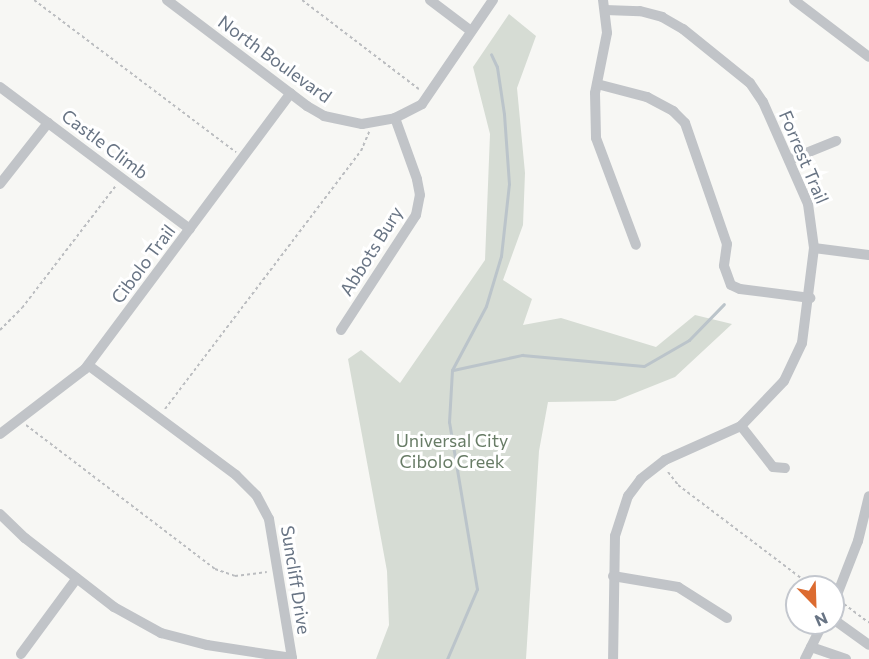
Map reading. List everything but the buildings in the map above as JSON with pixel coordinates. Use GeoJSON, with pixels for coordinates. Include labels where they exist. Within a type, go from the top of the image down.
{"type":"FeatureCollection","features":[{"type":"Feature","properties":{"kind":"street","name":"North Boulevard"},"geometry":{"type":"LineString","coordinates":[[167,0],[324,116],[370,123],[395,118],[428,97],[494,0]]}},
{"type":"Feature","properties":{"kind":"street"},"geometry":{"type":"LineString","coordinates":[[430,0],[471,31]]}},
{"type":"Feature","properties":{"kind":"street"},"geometry":{"type":"LineString","coordinates":[[794,0],[869,57]]}},
{"type":"Feature","properties":{"kind":"street"},"geometry":{"type":"LineString","coordinates":[[604,5],[605,54],[597,84],[594,123],[600,152],[636,245]]}},
{"type":"Feature","properties":{"kind":"street","name":"Forrest Trail"},"geometry":{"type":"LineString","coordinates":[[604,5],[640,10],[662,17],[742,75],[763,102],[789,160],[810,213],[814,248],[810,298],[802,344],[784,381],[741,426],[662,462],[641,479],[620,516],[613,576],[613,659]]}},
{"type":"Feature","properties":{"kind":"street"},"geometry":{"type":"LineString","coordinates":[[597,84],[647,97],[673,111],[685,123],[727,244],[724,266],[731,285],[740,290],[810,298]]}},
{"type":"Feature","properties":{"kind":"street","name":"Castle Climb"},"geometry":{"type":"LineString","coordinates":[[0,87],[190,229]]}},
{"type":"Feature","properties":{"kind":"street","name":"Cibolo Trail"},"geometry":{"type":"LineString","coordinates":[[0,434],[88,365],[291,93]]}},
{"type":"Feature","properties":{"kind":"street","name":"Abbots Bury"},"geometry":{"type":"LineString","coordinates":[[341,330],[416,215],[420,195],[417,179],[395,118]]}},
{"type":"Feature","properties":{"kind":"street"},"geometry":{"type":"LineString","coordinates":[[0,184],[48,123]]}},
{"type":"Feature","properties":{"kind":"street"},"geometry":{"type":"LineString","coordinates":[[789,160],[836,141]]}},
{"type":"Feature","properties":{"kind":"street"},"geometry":{"type":"LineString","coordinates":[[814,248],[869,255]]}},
{"type":"Feature","properties":{"kind":"street","name":"Suncliff Drive"},"geometry":{"type":"LineString","coordinates":[[0,514],[114,607],[161,633],[207,645],[292,658],[269,519],[256,495],[88,365]]}},
{"type":"Feature","properties":{"kind":"street"},"geometry":{"type":"LineString","coordinates":[[741,426],[773,467],[785,468]]}},
{"type":"Feature","properties":{"kind":"street"},"geometry":{"type":"LineString","coordinates":[[845,575],[858,541],[869,496]]}},
{"type":"Feature","properties":{"kind":"street"},"geometry":{"type":"LineString","coordinates":[[613,576],[678,587],[727,618]]}},
{"type":"Feature","properties":{"kind":"street"},"geometry":{"type":"LineString","coordinates":[[21,654],[77,578]]}},
{"type":"Feature","properties":{"kind":"street"},"geometry":{"type":"LineString","coordinates":[[845,628],[869,645]]}},
{"type":"Feature","properties":{"kind":"street"},"geometry":{"type":"LineString","coordinates":[[805,659],[818,635]]}},
{"type":"Feature","properties":{"kind":"street"},"geometry":{"type":"LineString","coordinates":[[811,647],[846,659]]}},
{"type":"Feature","properties":{"kind":"path"},"geometry":{"type":"LineString","coordinates":[[34,0],[243,158]]}},
{"type":"Feature","properties":{"kind":"path"},"geometry":{"type":"LineString","coordinates":[[302,0],[428,97]]}},
{"type":"Feature","properties":{"kind":"path"},"geometry":{"type":"LineString","coordinates":[[159,418],[361,151],[370,123]]}},
{"type":"Feature","properties":{"kind":"path"},"geometry":{"type":"LineString","coordinates":[[0,330],[22,308],[122,178]]}},
{"type":"Feature","properties":{"kind":"path"},"geometry":{"type":"LineString","coordinates":[[21,419],[215,569],[235,576],[276,572]]}},
{"type":"Feature","properties":{"kind":"path"},"geometry":{"type":"LineString","coordinates":[[662,462],[678,485],[797,575]]}},
{"type":"Feature","properties":{"kind":"path"},"geometry":{"type":"LineString","coordinates":[[845,605],[869,623]]}},
{"type":"Feature","properties":{"kind":"green space","name":"Universal City Cibolo Creek"},"geometry":{"type":"Polygon","coordinates":[[[509,14],[536,36],[517,88],[525,173],[523,225],[503,280],[532,299],[523,325],[561,318],[656,347],[695,315],[732,324],[675,377],[615,401],[548,402],[539,451],[526,659],[376,659],[389,625],[387,571],[348,359],[361,350],[400,383],[485,260],[490,134],[473,67],[509,14]]]}},
{"type":"Feature","properties":{"kind":"waterway"},"geometry":{"type":"LineString","coordinates":[[447,659],[477,589],[449,422],[452,370],[486,306],[501,256],[509,184],[504,114],[497,67],[491,54]]}},
{"type":"Feature","properties":{"kind":"waterway"},"geometry":{"type":"LineString","coordinates":[[453,370],[522,355],[644,366],[689,340],[724,304]]}}]}
